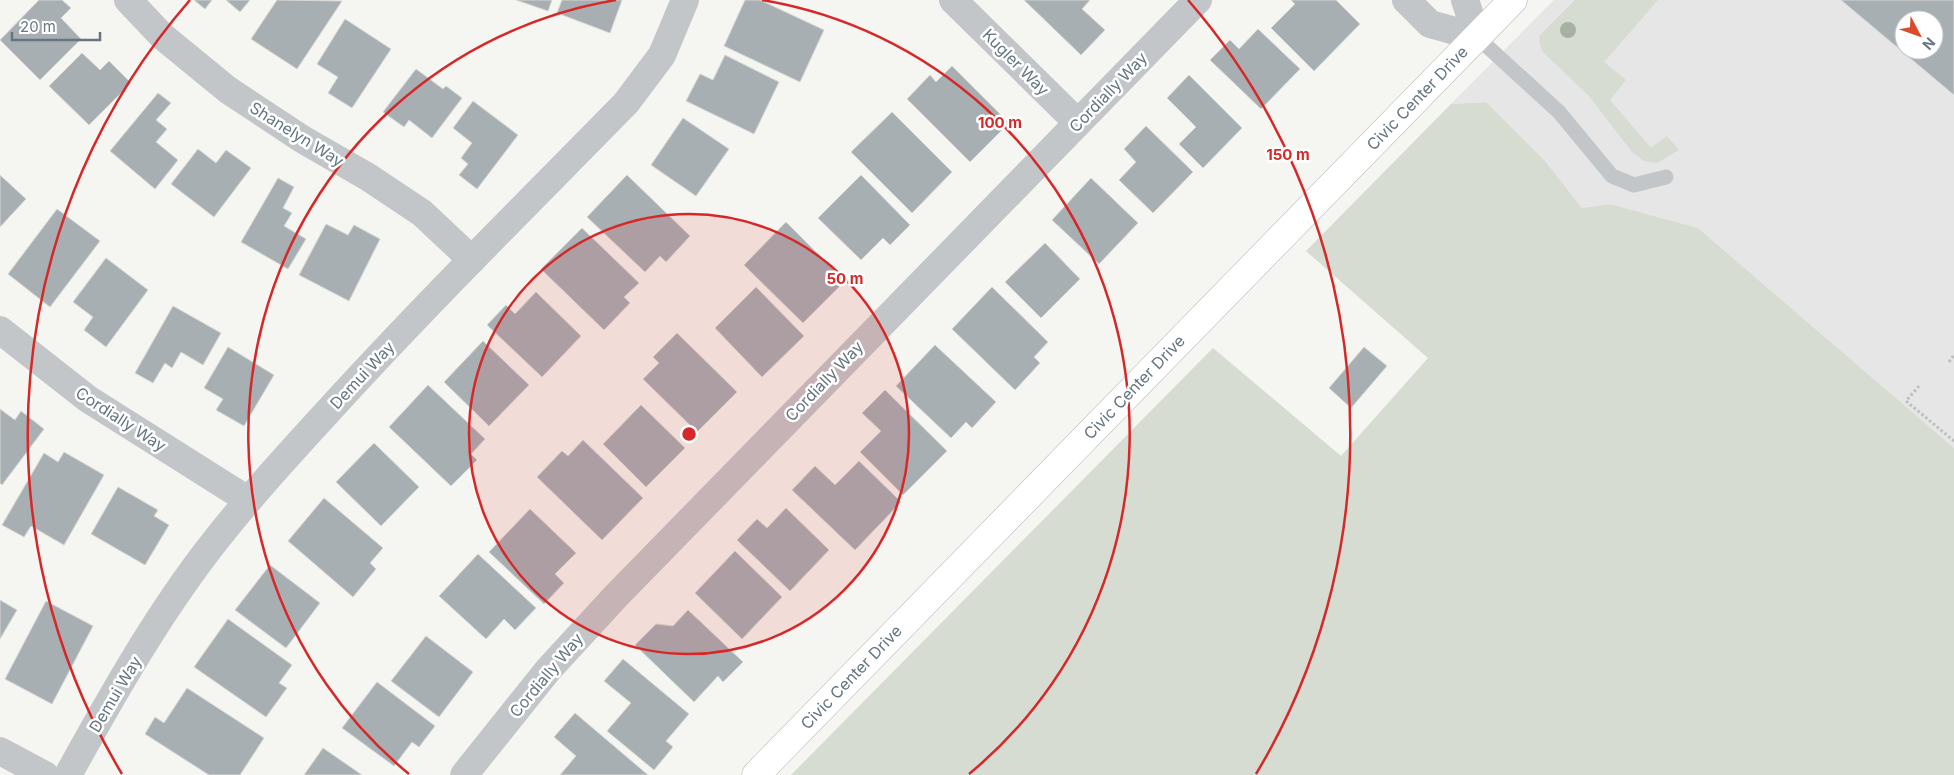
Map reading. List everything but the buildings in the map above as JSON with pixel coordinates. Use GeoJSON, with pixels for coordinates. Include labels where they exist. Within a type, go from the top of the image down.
{"type":"FeatureCollection","features":[{"type":"Feature","properties":{"kind":"street","name":"Shanelyn Way"},"geometry":{"type":"LineString","coordinates":[[128,0],[162,36],[228,90],[302,139],[368,177],[422,213],[472,260]]}},
{"type":"Feature","properties":{"kind":"street","name":"Demui Way"},"geometry":{"type":"LineString","coordinates":[[68,775],[116,688],[201,559],[248,500],[373,362],[626,103],[662,55],[685,0]]}},
{"type":"Feature","properties":{"kind":"street","name":"Kugler Way"},"geometry":{"type":"LineString","coordinates":[[953,0],[1078,123]]}},
{"type":"Feature","properties":{"kind":"street","name":"Cordially Way"},"geometry":{"type":"LineString","coordinates":[[464,775],[548,670],[616,596],[1198,0]]}},
{"type":"Feature","properties":{"kind":"street"},"geometry":{"type":"LineString","coordinates":[[1406,0],[1430,24],[1477,37]]}},
{"type":"Feature","properties":{"kind":"street"},"geometry":{"type":"LineString","coordinates":[[1464,0],[1477,37]]}},
{"type":"Feature","properties":{"kind":"street","name":"Civic Center Drive"},"geometry":{"type":"LineString","coordinates":[[756,775],[1513,0]]}},
{"type":"Feature","properties":{"kind":"street","name":"Cordially Way"},"geometry":{"type":"LineString","coordinates":[[0,330],[88,399],[248,500]]}},
{"type":"Feature","properties":{"kind":"street"},"geometry":{"type":"LineString","coordinates":[[0,751],[45,775]]}},
{"type":"Feature","properties":{"kind":"lane"},"geometry":{"type":"LineString","coordinates":[[1477,37],[1559,112],[1612,176],[1634,186],[1666,177]]}},
{"type":"Feature","properties":{"kind":"path"},"geometry":{"type":"LineString","coordinates":[[1949,362],[1954,355]]}},
{"type":"Feature","properties":{"kind":"path"},"geometry":{"type":"LineString","coordinates":[[1919,386],[1906,401],[1954,441]]}},
{"type":"Feature","properties":{"kind":"shaded area"},"geometry":{"type":"Polygon","coordinates":[[[1554,0],[1954,0],[1954,448],[1698,228],[1610,204],[1582,208],[1545,161],[1486,102],[1451,104],[1554,0]]]}},
{"type":"Feature","properties":{"kind":"shaded area"},"geometry":{"type":"Polygon","coordinates":[[[1575,0],[1658,0],[1604,62],[1626,80],[1610,100],[1651,148],[1667,136],[1679,150],[1657,163],[1644,161],[1632,152],[1589,96],[1543,52],[1539,36],[1575,0]]]}},
{"type":"Feature","properties":{"kind":"shaded area"},"geometry":{"type":"Polygon","coordinates":[[[1486,102],[1545,161],[1582,208],[1610,204],[1698,228],[1954,448],[1954,775],[791,775],[1213,348],[1341,456],[1428,358],[1306,251],[1451,104],[1486,102]]]}}]}
